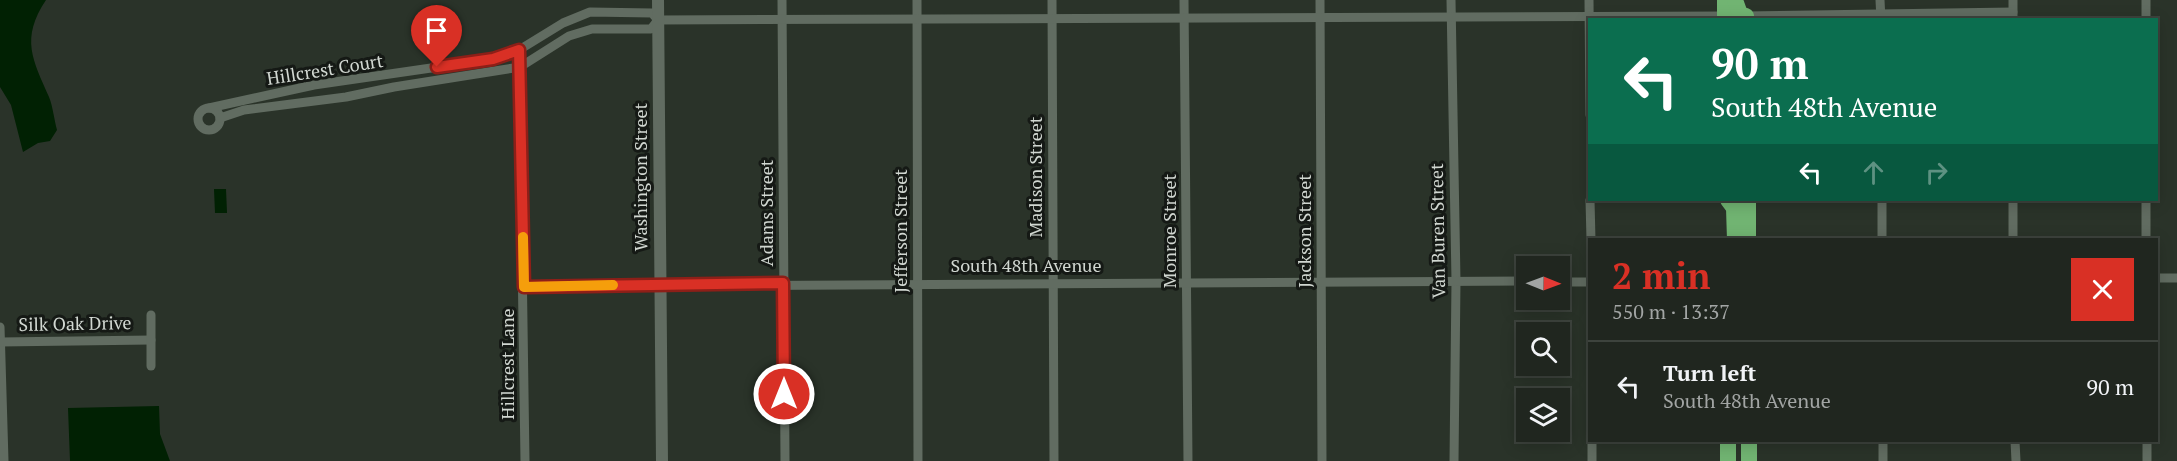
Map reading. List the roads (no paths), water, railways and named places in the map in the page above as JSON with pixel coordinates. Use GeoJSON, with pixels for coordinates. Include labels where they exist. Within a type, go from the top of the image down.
{"type":"FeatureCollection","features":[{"type":"Feature","properties":{"kind":"highway"},"geometry":{"type":"LineString","coordinates":[[1735,0],[1740,14],[1735,13]]}},
{"type":"Feature","properties":{"kind":"highway"},"geometry":{"type":"LineString","coordinates":[[1726,238],[1727,201]]}},
{"type":"Feature","properties":{"kind":"highway"},"geometry":{"type":"LineString","coordinates":[[1728,201],[1734,208],[1735,238]]}},
{"type":"Feature","properties":{"kind":"highway"},"geometry":{"type":"LineString","coordinates":[[1748,201],[1748,238]]}},
{"type":"Feature","properties":{"kind":"highway"},"geometry":{"type":"LineString","coordinates":[[1728,442],[1728,461]]}},
{"type":"Feature","properties":{"kind":"highway"},"geometry":{"type":"LineString","coordinates":[[1749,442],[1749,461]]}},
{"type":"Feature","properties":{"kind":"street","name":"Washington Street"},"geometry":{"type":"LineString","coordinates":[[658,0],[662,461]]}},
{"type":"Feature","properties":{"kind":"street","name":"Adams Street"},"geometry":{"type":"LineString","coordinates":[[782,0],[785,461]]}},
{"type":"Feature","properties":{"kind":"street","name":"Jefferson Street"},"geometry":{"type":"LineString","coordinates":[[917,0],[918,461]]}},
{"type":"Feature","properties":{"kind":"street","name":"Madison Street"},"geometry":{"type":"LineString","coordinates":[[1052,0],[1054,461]]}},
{"type":"Feature","properties":{"kind":"street","name":"Monroe Street"},"geometry":{"type":"LineString","coordinates":[[1184,0],[1188,461]]}},
{"type":"Feature","properties":{"kind":"street","name":"Jackson Street"},"geometry":{"type":"LineString","coordinates":[[1320,0],[1322,461]]}},
{"type":"Feature","properties":{"kind":"street","name":"Van Buren Street"},"geometry":{"type":"LineString","coordinates":[[1450,0],[1456,281],[1454,461]]}},
{"type":"Feature","properties":{"kind":"street"},"geometry":{"type":"LineString","coordinates":[[1590,0],[1590,16]]}},
{"type":"Feature","properties":{"kind":"street"},"geometry":{"type":"LineString","coordinates":[[1880,0],[1881,16]]}},
{"type":"Feature","properties":{"kind":"street"},"geometry":{"type":"LineString","coordinates":[[658,20],[1184,19],[1735,13],[2013,16],[2013,0]]}},
{"type":"Feature","properties":{"kind":"street"},"geometry":{"type":"LineString","coordinates":[[2146,0],[2146,18]]}},
{"type":"Feature","properties":{"kind":"street","name":"Hillcrest Court"},"geometry":{"type":"LineString","coordinates":[[208,108],[314,85],[493,59],[519,50],[563,23],[590,12],[652,13],[658,20],[651,28],[592,28],[569,36],[519,68],[394,87],[346,97],[244,110],[220,118]]}},
{"type":"Feature","properties":{"kind":"street","name":"Hillcrest Lane"},"geometry":{"type":"LineString","coordinates":[[519,50],[525,461]]}},
{"type":"Feature","properties":{"kind":"street"},"geometry":{"type":"LineString","coordinates":[[208,108],[217,111],[220,118],[218,125],[206,130],[200,126],[198,115],[208,108]]}},
{"type":"Feature","properties":{"kind":"street"},"geometry":{"type":"LineString","coordinates":[[1590,201],[1591,238]]}},
{"type":"Feature","properties":{"kind":"street"},"geometry":{"type":"LineString","coordinates":[[1882,201],[1882,238]]}},
{"type":"Feature","properties":{"kind":"street"},"geometry":{"type":"LineString","coordinates":[[2013,201],[2013,238]]}},
{"type":"Feature","properties":{"kind":"street"},"geometry":{"type":"LineString","coordinates":[[2146,201],[2146,238]]}},
{"type":"Feature","properties":{"kind":"street"},"geometry":{"type":"LineString","coordinates":[[2158,278],[2177,278]]}},
{"type":"Feature","properties":{"kind":"street","name":"South 48th Avenue"},"geometry":{"type":"LineString","coordinates":[[524,287],[783,283],[1516,281]]}},
{"type":"Feature","properties":{"kind":"street"},"geometry":{"type":"LineString","coordinates":[[1570,282],[1588,282]]}},
{"type":"Feature","properties":{"kind":"street"},"geometry":{"type":"LineString","coordinates":[[151,315],[151,366]]}},
{"type":"Feature","properties":{"kind":"street"},"geometry":{"type":"LineString","coordinates":[[0,327],[1,445],[4,461]]}},
{"type":"Feature","properties":{"kind":"street","name":"Silk Oak Drive"},"geometry":{"type":"LineString","coordinates":[[0,342],[151,340]]}},
{"type":"Feature","properties":{"kind":"street"},"geometry":{"type":"LineString","coordinates":[[1592,442],[1592,461]]}},
{"type":"Feature","properties":{"kind":"street"},"geometry":{"type":"LineString","coordinates":[[1883,442],[1883,461]]}},
{"type":"Feature","properties":{"kind":"street"},"geometry":{"type":"LineString","coordinates":[[2015,442],[2016,461]]}},
{"type":"Feature","properties":{"kind":"street"},"geometry":{"type":"LineString","coordinates":[[2147,442],[2147,461]]}}]}
